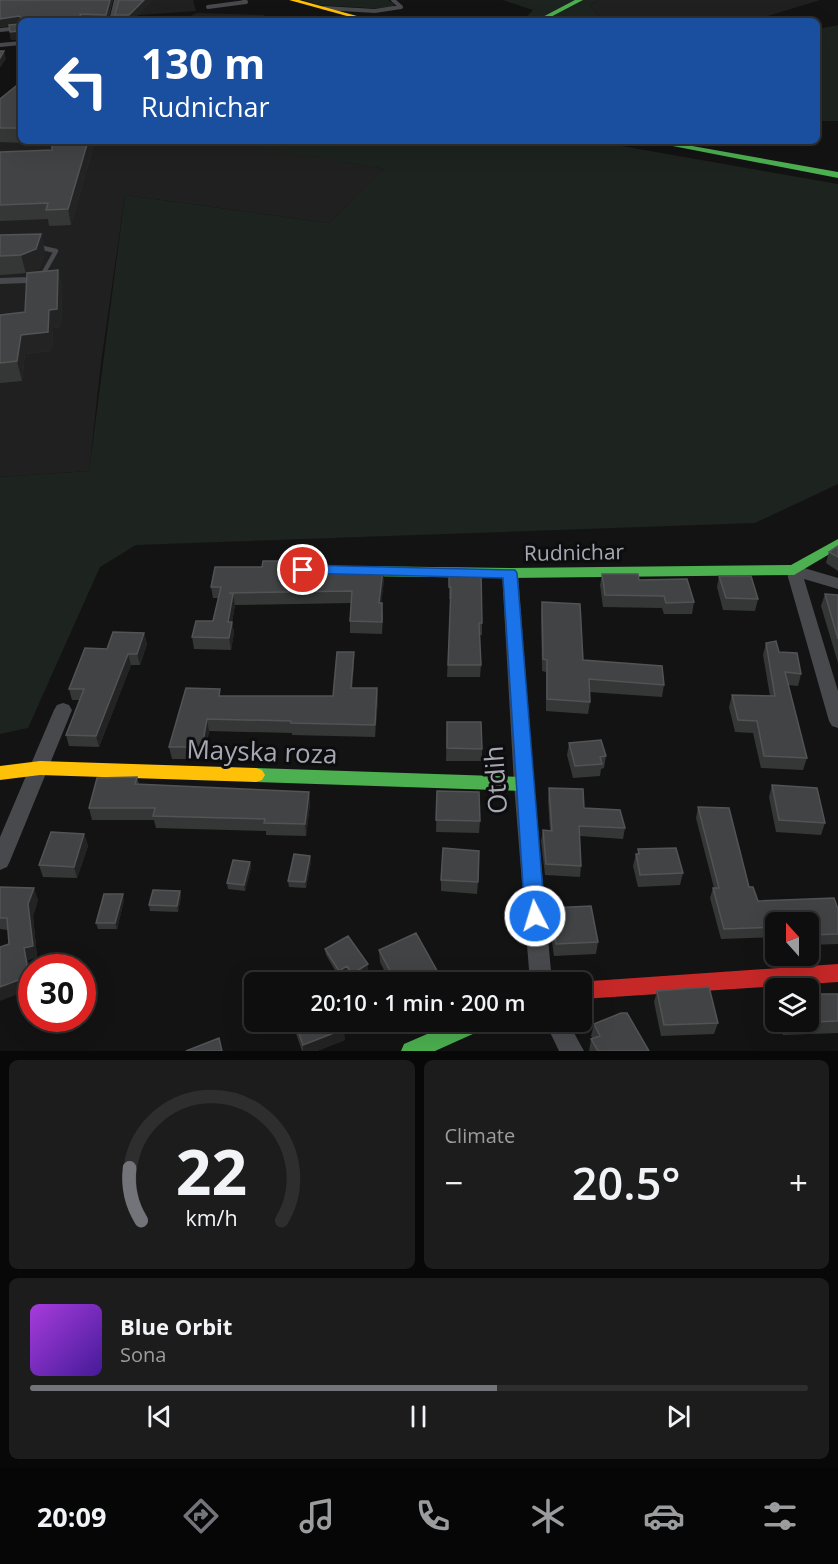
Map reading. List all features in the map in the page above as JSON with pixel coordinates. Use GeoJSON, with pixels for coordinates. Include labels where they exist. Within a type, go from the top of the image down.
{"type":"FeatureCollection","features":[{"type":"Feature","properties":{"kind":"street"},"geometry":{"type":"LineString","coordinates":[[113,18],[117,0]]}},
{"type":"Feature","properties":{"kind":"street"},"geometry":{"type":"LineString","coordinates":[[292,0],[360,18]]}},
{"type":"Feature","properties":{"kind":"street"},"geometry":{"type":"LineString","coordinates":[[544,18],[580,0]]}},
{"type":"Feature","properties":{"kind":"street"},"geometry":{"type":"LineString","coordinates":[[0,30],[18,28]]}},
{"type":"Feature","properties":{"kind":"street"},"geometry":{"type":"LineString","coordinates":[[0,45],[18,44]]}},
{"type":"Feature","properties":{"kind":"street"},"geometry":{"type":"LineString","coordinates":[[668,144],[838,175]]}},
{"type":"Feature","properties":{"kind":"street"},"geometry":{"type":"LineString","coordinates":[[794,570],[838,543]]}},
{"type":"Feature","properties":{"kind":"street","name":"Rudnichar"},"geometry":{"type":"LineString","coordinates":[[338,570],[510,573],[794,570]]}},
{"type":"Feature","properties":{"kind":"street"},"geometry":{"type":"LineString","coordinates":[[794,570],[838,585]]}},
{"type":"Feature","properties":{"kind":"street"},"geometry":{"type":"LineString","coordinates":[[794,570],[838,721]]}},
{"type":"Feature","properties":{"kind":"street","name":"Otdih"},"geometry":{"type":"LineString","coordinates":[[510,573],[524,784],[540,972]]}},
{"type":"Feature","properties":{"kind":"street"},"geometry":{"type":"LineString","coordinates":[[0,861],[63,710]]}},
{"type":"Feature","properties":{"kind":"street","name":"Mayska roza"},"geometry":{"type":"LineString","coordinates":[[0,773],[40,768],[524,784]]}},
{"type":"Feature","properties":{"kind":"street"},"geometry":{"type":"LineString","coordinates":[[592,989],[838,973]]}},
{"type":"Feature","properties":{"kind":"street"},"geometry":{"type":"LineString","coordinates":[[411,1051],[454,1032]]}},
{"type":"Feature","properties":{"kind":"street"},"geometry":{"type":"LineString","coordinates":[[562,1032],[572,1051]]}},
{"type":"Feature","properties":{"kind":"lane"},"geometry":{"type":"LineString","coordinates":[[208,7],[236,5],[246,2],[244,0]]}},
{"type":"Feature","properties":{"kind":"lane"},"geometry":{"type":"LineString","coordinates":[[321,8],[398,9],[401,6],[393,0]]}},
{"type":"Feature","properties":{"kind":"lane"},"geometry":{"type":"LineString","coordinates":[[0,282],[27,280],[44,274],[56,251],[50,248],[30,246]]}},
{"type":"Feature","properties":{"kind":"shaded area"},"geometry":{"type":"Polygon","coordinates":[[[123,0],[193,0],[196,11],[124,16],[123,0]]]}},
{"type":"Feature","properties":{"kind":"shaded area"},"geometry":{"type":"Polygon","coordinates":[[[303,0],[388,0],[394,4],[393,8],[384,9],[319,5],[303,0]]]}},
{"type":"Feature","properties":{"kind":"shaded area"},"geometry":{"type":"Polygon","coordinates":[[[503,0],[598,0],[590,5],[601,18],[525,18],[533,10],[503,0]]]}},
{"type":"Feature","properties":{"kind":"shaded area"},"geometry":{"type":"Polygon","coordinates":[[[598,0],[820,0],[768,16],[774,18],[601,18],[590,5],[598,0]]]}},
{"type":"Feature","properties":{"kind":"shaded area"},"geometry":{"type":"Polygon","coordinates":[[[196,13],[263,15],[273,18],[188,18],[196,13]]]}},
{"type":"Feature","properties":{"kind":"shaded area"},"geometry":{"type":"Polygon","coordinates":[[[838,25],[838,121],[820,121],[820,29],[838,25]]]}},
{"type":"Feature","properties":{"kind":"shaded area"},"geometry":{"type":"Polygon","coordinates":[[[0,112],[18,137],[18,144],[244,144],[386,169],[329,223],[125,195],[101,363],[89,471],[0,477],[0,112]]]}},
{"type":"Feature","properties":{"kind":"shaded area"},"geometry":{"type":"Polygon","coordinates":[[[241,144],[610,144],[838,184],[838,484],[755,523],[136,545],[100,567],[28,728],[0,734],[0,477],[89,471],[125,195],[329,223],[385,169],[241,144]]]}},
{"type":"Feature","properties":{"kind":"building"},"geometry":{"type":"Polygon","coordinates":[[[0,0],[110,0],[106,15],[80,14],[81,18],[22,18],[19,16],[0,19],[0,0]]]}},
{"type":"Feature","properties":{"kind":"building"},"geometry":{"type":"Polygon","coordinates":[[[119,0],[144,0],[129,15],[115,15],[119,0]]]}},
{"type":"Feature","properties":{"kind":"building"},"geometry":{"type":"Polygon","coordinates":[[[18,24],[18,31],[10,32],[9,25],[18,24]]]}},
{"type":"Feature","properties":{"kind":"building"},"geometry":{"type":"Polygon","coordinates":[[[18,84],[18,128],[0,128],[0,99],[18,84]]]}},
{"type":"Feature","properties":{"kind":"building"},"geometry":{"type":"Polygon","coordinates":[[[52,144],[87,144],[68,209],[46,210],[48,203],[0,205],[0,152],[52,150],[52,144]]]}},
{"type":"Feature","properties":{"kind":"building"},"geometry":{"type":"Polygon","coordinates":[[[41,234],[36,249],[21,255],[0,256],[0,235],[41,234]]]}},
{"type":"Feature","properties":{"kind":"building"},"geometry":{"type":"Polygon","coordinates":[[[58,270],[57,309],[49,310],[48,332],[21,335],[17,361],[0,363],[0,315],[25,312],[27,273],[58,270]]]}},
{"type":"Feature","properties":{"kind":"building"},"geometry":{"type":"Polygon","coordinates":[[[838,546],[838,557],[829,552],[838,546]]]}},
{"type":"Feature","properties":{"kind":"building"},"geometry":{"type":"Polygon","coordinates":[[[263,561],[290,561],[293,565],[302,568],[383,569],[379,603],[382,603],[382,622],[350,621],[352,591],[229,593],[233,594],[228,622],[232,622],[229,638],[192,637],[196,621],[213,621],[221,587],[211,587],[215,567],[262,567],[263,561]]]}},
{"type":"Feature","properties":{"kind":"building"},"geometry":{"type":"Polygon","coordinates":[[[449,570],[481,570],[482,623],[479,623],[481,665],[448,665],[451,587],[449,587],[449,570]]]}},
{"type":"Feature","properties":{"kind":"building"},"geometry":{"type":"Polygon","coordinates":[[[602,574],[638,574],[639,580],[687,579],[694,602],[666,603],[664,596],[605,595],[602,574]]]}},
{"type":"Feature","properties":{"kind":"building"},"geometry":{"type":"Polygon","coordinates":[[[719,576],[751,576],[758,599],[726,598],[719,576]]]}},
{"type":"Feature","properties":{"kind":"building"},"geometry":{"type":"Polygon","coordinates":[[[825,594],[838,595],[838,639],[825,594]]]}},
{"type":"Feature","properties":{"kind":"building"},"geometry":{"type":"Polygon","coordinates":[[[542,602],[580,604],[583,660],[662,666],[664,685],[589,679],[590,702],[547,699],[547,660],[543,659],[542,602]]]}},
{"type":"Feature","properties":{"kind":"building"},"geometry":{"type":"Polygon","coordinates":[[[113,632],[144,633],[137,654],[128,654],[96,736],[66,735],[84,689],[69,689],[85,648],[107,649],[113,632]]]}},
{"type":"Feature","properties":{"kind":"building"},"geometry":{"type":"Polygon","coordinates":[[[776,641],[779,652],[797,653],[801,674],[785,672],[807,758],[764,756],[757,721],[738,720],[732,695],[775,696],[766,643],[776,641]]]}},
{"type":"Feature","properties":{"kind":"building"},"geometry":{"type":"Polygon","coordinates":[[[337,652],[354,652],[351,688],[377,688],[375,725],[207,719],[202,747],[169,747],[186,688],[220,689],[219,696],[333,696],[337,652]]]}},
{"type":"Feature","properties":{"kind":"building"},"geometry":{"type":"Polygon","coordinates":[[[447,722],[481,722],[482,749],[447,748],[447,722]]]}},
{"type":"Feature","properties":{"kind":"building"},"geometry":{"type":"Polygon","coordinates":[[[601,740],[606,756],[600,757],[602,764],[575,766],[569,743],[601,740]]]}},
{"type":"Feature","properties":{"kind":"building"},"geometry":{"type":"Polygon","coordinates":[[[137,777],[135,784],[309,792],[305,824],[264,823],[265,819],[153,816],[155,808],[89,808],[97,778],[137,777]]]}},
{"type":"Feature","properties":{"kind":"building"},"geometry":{"type":"Polygon","coordinates":[[[772,785],[817,788],[825,823],[779,820],[772,785]]]}},
{"type":"Feature","properties":{"kind":"building"},"geometry":{"type":"Polygon","coordinates":[[[549,788],[583,789],[584,808],[620,810],[625,828],[579,826],[581,866],[546,864],[543,830],[552,831],[549,788]]]}},
{"type":"Feature","properties":{"kind":"building"},"geometry":{"type":"Polygon","coordinates":[[[437,791],[479,792],[480,821],[436,820],[437,791]]]}},
{"type":"Feature","properties":{"kind":"building"},"geometry":{"type":"Polygon","coordinates":[[[698,807],[729,808],[749,887],[753,887],[758,901],[834,898],[838,909],[838,934],[819,935],[819,912],[765,912],[765,927],[724,929],[713,888],[719,888],[698,807]]]}},
{"type":"Feature","properties":{"kind":"building"},"geometry":{"type":"Polygon","coordinates":[[[51,832],[84,834],[74,867],[39,865],[51,832]]]}},
{"type":"Feature","properties":{"kind":"building"},"geometry":{"type":"Polygon","coordinates":[[[443,848],[479,851],[478,882],[441,880],[443,848]]]}},
{"type":"Feature","properties":{"kind":"building"},"geometry":{"type":"Polygon","coordinates":[[[676,848],[683,873],[640,875],[636,854],[639,854],[638,849],[676,848]]]}},
{"type":"Feature","properties":{"kind":"building"},"geometry":{"type":"Polygon","coordinates":[[[294,854],[310,856],[305,882],[288,881],[294,854]]]}},
{"type":"Feature","properties":{"kind":"building"},"geometry":{"type":"Polygon","coordinates":[[[233,860],[250,862],[244,885],[227,883],[233,860]]]}},
{"type":"Feature","properties":{"kind":"building"},"geometry":{"type":"Polygon","coordinates":[[[0,887],[34,888],[28,904],[33,946],[24,948],[25,954],[18,954],[18,980],[0,987],[0,947],[9,944],[7,918],[0,918],[0,887]]]}},
{"type":"Feature","properties":{"kind":"building"},"geometry":{"type":"Polygon","coordinates":[[[153,890],[180,891],[177,906],[149,905],[153,890]]]}},
{"type":"Feature","properties":{"kind":"building"},"geometry":{"type":"Polygon","coordinates":[[[104,894],[123,894],[115,923],[96,923],[104,894]]]}},
{"type":"Feature","properties":{"kind":"building"},"geometry":{"type":"Polygon","coordinates":[[[591,906],[598,942],[556,944],[550,908],[591,906]]]}},
{"type":"Feature","properties":{"kind":"building"},"geometry":{"type":"Polygon","coordinates":[[[416,933],[438,972],[391,972],[379,950],[416,933]]]}},
{"type":"Feature","properties":{"kind":"building"},"geometry":{"type":"Polygon","coordinates":[[[348,936],[368,964],[355,972],[351,972],[347,966],[339,971],[325,949],[348,936]]]}},
{"type":"Feature","properties":{"kind":"building"},"geometry":{"type":"Polygon","coordinates":[[[709,987],[718,1023],[664,1025],[657,991],[709,987]]]}},
{"type":"Feature","properties":{"kind":"building"},"geometry":{"type":"Polygon","coordinates":[[[819,991],[820,994],[838,994],[838,1021],[819,1022],[819,991]]]}},
{"type":"Feature","properties":{"kind":"building"},"geometry":{"type":"Polygon","coordinates":[[[621,1013],[627,1013],[649,1051],[598,1051],[591,1039],[600,1036],[594,1024],[621,1013]]]}},
{"type":"Feature","properties":{"kind":"building"},"geometry":{"type":"Polygon","coordinates":[[[298,1032],[336,1032],[303,1045],[298,1032]]]}},
{"type":"Feature","properties":{"kind":"building"},"geometry":{"type":"Polygon","coordinates":[[[219,1038],[222,1051],[186,1051],[219,1038]]]}},
{"type":"Feature","properties":{"kind":"traffic: fast"},"geometry":{"type":"LineString","coordinates":[[544,18],[580,0]]}},
{"type":"Feature","properties":{"kind":"traffic: fast"},"geometry":{"type":"LineString","coordinates":[[668,144],[838,175]]}},
{"type":"Feature","properties":{"kind":"traffic: fast"},"geometry":{"type":"LineString","coordinates":[[355,571],[510,573],[794,570],[838,543]]}},
{"type":"Feature","properties":{"kind":"traffic: fast"},"geometry":{"type":"LineString","coordinates":[[256,775],[524,784]]}},
{"type":"Feature","properties":{"kind":"traffic: fast"},"geometry":{"type":"LineString","coordinates":[[411,1051],[454,1032]]}},
{"type":"Feature","properties":{"kind":"traffic: slow"},"geometry":{"type":"LineString","coordinates":[[292,0],[361,18]]}},
{"type":"Feature","properties":{"kind":"traffic: slow"},"geometry":{"type":"LineString","coordinates":[[0,773],[40,768],[256,775]]}},
{"type":"Feature","properties":{"kind":"traffic: jam"},"geometry":{"type":"LineString","coordinates":[[592,989],[838,973]]}},
{"type":"Feature","properties":{"kind":"route"},"geometry":{"type":"LineString","coordinates":[[303,570],[510,573],[535,916]]}}]}
